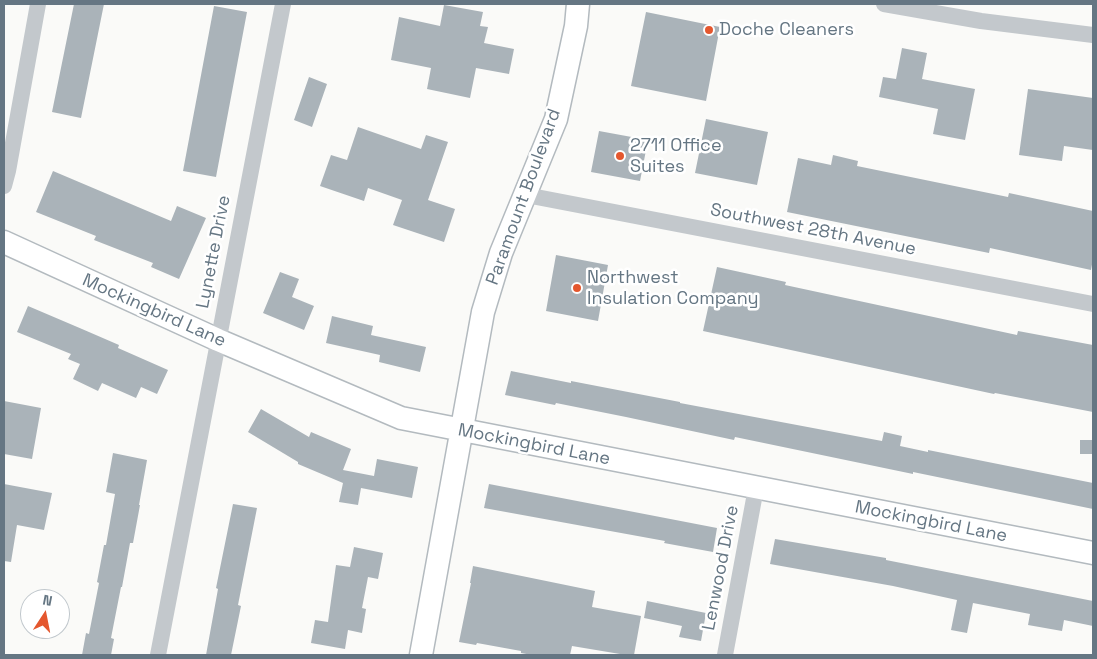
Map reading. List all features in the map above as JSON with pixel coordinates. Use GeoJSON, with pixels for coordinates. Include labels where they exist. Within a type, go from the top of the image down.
{"type":"FeatureCollection","features":[{"type":"Feature","properties":{"kind":"main road","name":"Paramount Boulevard"},"geometry":{"type":"LineString","coordinates":[[421,655],[483,312],[501,253],[556,119],[576,26],[578,4]]}},
{"type":"Feature","properties":{"kind":"main road","name":"Mockingbird Lane"},"geometry":{"type":"LineString","coordinates":[[4,242],[218,340],[401,418],[1093,553]]}},
{"type":"Feature","properties":{"kind":"street"},"geometry":{"type":"LineString","coordinates":[[4,186],[38,4]]}},
{"type":"Feature","properties":{"kind":"street","name":"Lynette Drive"},"geometry":{"type":"LineString","coordinates":[[158,655],[283,4]]}},
{"type":"Feature","properties":{"kind":"street"},"geometry":{"type":"LineString","coordinates":[[884,4],[981,21],[1093,35]]}},
{"type":"Feature","properties":{"kind":"street","name":"Southwest 28th Avenue"},"geometry":{"type":"LineString","coordinates":[[526,195],[1093,304]]}},
{"type":"Feature","properties":{"kind":"street","name":"Lenwood Drive"},"geometry":{"type":"LineString","coordinates":[[725,655],[756,488]]}},
{"type":"Feature","properties":{"kind":"building"},"geometry":{"type":"Polygon","coordinates":[[[74,4],[104,4],[81,118],[52,112],[74,4]]]}},
{"type":"Feature","properties":{"kind":"building"},"geometry":{"type":"Polygon","coordinates":[[[444,5],[483,12],[480,26],[488,27],[484,43],[514,49],[509,74],[476,68],[470,98],[427,89],[431,68],[391,60],[399,17],[440,26],[444,5]]]}},
{"type":"Feature","properties":{"kind":"building"},"geometry":{"type":"Polygon","coordinates":[[[214,6],[247,12],[216,177],[183,171],[214,6]]]}},
{"type":"Feature","properties":{"kind":"building"},"geometry":{"type":"Polygon","coordinates":[[[646,12],[720,27],[706,101],[631,86],[646,12]]]}},
{"type":"Feature","properties":{"kind":"building"},"geometry":{"type":"Polygon","coordinates":[[[902,48],[927,53],[922,79],[975,89],[965,140],[933,134],[938,109],[879,97],[883,77],[896,79],[902,48]]]}},
{"type":"Feature","properties":{"kind":"building"},"geometry":{"type":"Polygon","coordinates":[[[309,77],[327,84],[312,127],[294,120],[309,77]]]}},
{"type":"Feature","properties":{"kind":"building"},"geometry":{"type":"Polygon","coordinates":[[[1028,89],[1093,98],[1093,150],[1064,146],[1062,161],[1019,155],[1028,89]]]}},
{"type":"Feature","properties":{"kind":"building"},"geometry":{"type":"Polygon","coordinates":[[[706,119],[768,132],[757,185],[695,173],[706,119]]]}},
{"type":"Feature","properties":{"kind":"building"},"geometry":{"type":"Polygon","coordinates":[[[358,127],[421,149],[426,135],[448,142],[428,200],[455,209],[444,242],[393,225],[402,200],[368,188],[364,201],[320,186],[331,155],[347,160],[358,127]]]}},
{"type":"Feature","properties":{"kind":"building","name":"2711 Office Suites"},"geometry":{"type":"Polygon","coordinates":[[[599,131],[648,140],[640,181],[591,172],[599,131]]]}},
{"type":"Feature","properties":{"kind":"building"},"geometry":{"type":"Polygon","coordinates":[[[833,155],[858,161],[857,166],[1008,197],[1009,193],[1093,211],[1093,259],[1091,270],[990,248],[989,253],[787,212],[798,158],[831,165],[833,155]]]}},
{"type":"Feature","properties":{"kind":"building"},"geometry":{"type":"Polygon","coordinates":[[[53,171],[171,221],[177,206],[206,218],[179,279],[151,267],[153,263],[94,240],[96,236],[36,212],[53,171]]]}},
{"type":"Feature","properties":{"kind":"building","name":"Northwest Insulation Company"},"geometry":{"type":"Polygon","coordinates":[[[556,255],[608,265],[598,321],[546,311],[556,255]]]}},
{"type":"Feature","properties":{"kind":"building"},"geometry":{"type":"Polygon","coordinates":[[[717,267],[786,282],[785,285],[1017,335],[1018,331],[1093,345],[1093,412],[994,394],[703,331],[717,267]]]}},
{"type":"Feature","properties":{"kind":"building"},"geometry":{"type":"Polygon","coordinates":[[[280,272],[299,279],[292,297],[314,306],[304,330],[263,313],[280,272]]]}},
{"type":"Feature","properties":{"kind":"building"},"geometry":{"type":"Polygon","coordinates":[[[28,306],[119,345],[118,348],[168,370],[157,394],[141,387],[136,398],[102,383],[98,391],[73,379],[80,364],[68,359],[71,354],[17,332],[28,306]]]}},
{"type":"Feature","properties":{"kind":"building"},"geometry":{"type":"Polygon","coordinates":[[[332,316],[373,326],[371,335],[426,347],[420,372],[379,362],[380,355],[326,343],[332,316]]]}},
{"type":"Feature","properties":{"kind":"building"},"geometry":{"type":"Polygon","coordinates":[[[511,371],[882,441],[884,432],[902,436],[900,446],[1093,483],[1093,509],[735,437],[734,440],[556,403],[555,405],[505,395],[511,371]]]}},
{"type":"Feature","properties":{"kind":"building"},"geometry":{"type":"Polygon","coordinates":[[[4,401],[41,408],[32,459],[4,454],[4,401]]]}},
{"type":"Feature","properties":{"kind":"building"},"geometry":{"type":"Polygon","coordinates":[[[261,409],[309,437],[311,432],[351,449],[343,470],[374,476],[377,459],[418,467],[412,498],[361,488],[358,505],[339,502],[343,483],[298,464],[298,462],[248,432],[261,409]]]}},
{"type":"Feature","properties":{"kind":"building"},"geometry":{"type":"Polygon","coordinates":[[[1080,440],[1093,440],[1093,454],[1080,454],[1080,440]]]}},
{"type":"Feature","properties":{"kind":"building"},"geometry":{"type":"Polygon","coordinates":[[[113,453],[147,460],[133,543],[130,543],[111,638],[114,639],[111,655],[82,655],[86,633],[89,634],[99,583],[97,582],[115,494],[106,492],[113,453]]]}},
{"type":"Feature","properties":{"kind":"building"},"geometry":{"type":"Polygon","coordinates":[[[4,484],[52,493],[44,530],[17,525],[11,562],[4,561],[4,484]]]}},
{"type":"Feature","properties":{"kind":"building"},"geometry":{"type":"Polygon","coordinates":[[[489,484],[717,528],[713,552],[664,543],[665,541],[484,508],[489,484]]]}},
{"type":"Feature","properties":{"kind":"building"},"geometry":{"type":"Polygon","coordinates":[[[233,504],[257,508],[238,605],[241,606],[231,655],[206,655],[218,589],[216,588],[233,504]]]}},
{"type":"Feature","properties":{"kind":"building"},"geometry":{"type":"Polygon","coordinates":[[[775,539],[886,558],[886,560],[1093,601],[1093,626],[1064,620],[1062,631],[1028,625],[1030,614],[973,603],[967,633],[951,630],[957,600],[893,586],[770,564],[775,539]]]}},
{"type":"Feature","properties":{"kind":"building"},"geometry":{"type":"Polygon","coordinates":[[[354,547],[383,553],[378,579],[368,577],[362,608],[366,609],[362,633],[348,630],[345,649],[311,643],[315,620],[328,622],[336,565],[350,567],[354,547]]]}},
{"type":"Feature","properties":{"kind":"building"},"geometry":{"type":"Polygon","coordinates":[[[473,566],[595,591],[592,607],[641,616],[634,655],[620,655],[572,646],[570,655],[532,655],[521,653],[521,651],[477,643],[476,645],[459,642],[473,566]]]}},
{"type":"Feature","properties":{"kind":"building"},"geometry":{"type":"Polygon","coordinates":[[[647,601],[706,613],[701,641],[679,637],[682,626],[644,618],[647,601]]]}},
{"type":"Feature","properties":{"kind":"place","name":"Doche Cleaners"},"geometry":{"type":"Point","coordinates":[709,30]}},
{"type":"Feature","properties":{"kind":"place","name":"2711 Office Suites"},"geometry":{"type":"Point","coordinates":[620,156]}},
{"type":"Feature","properties":{"kind":"place","name":"Northwest Insulation Company"},"geometry":{"type":"Point","coordinates":[577,288]}}]}
